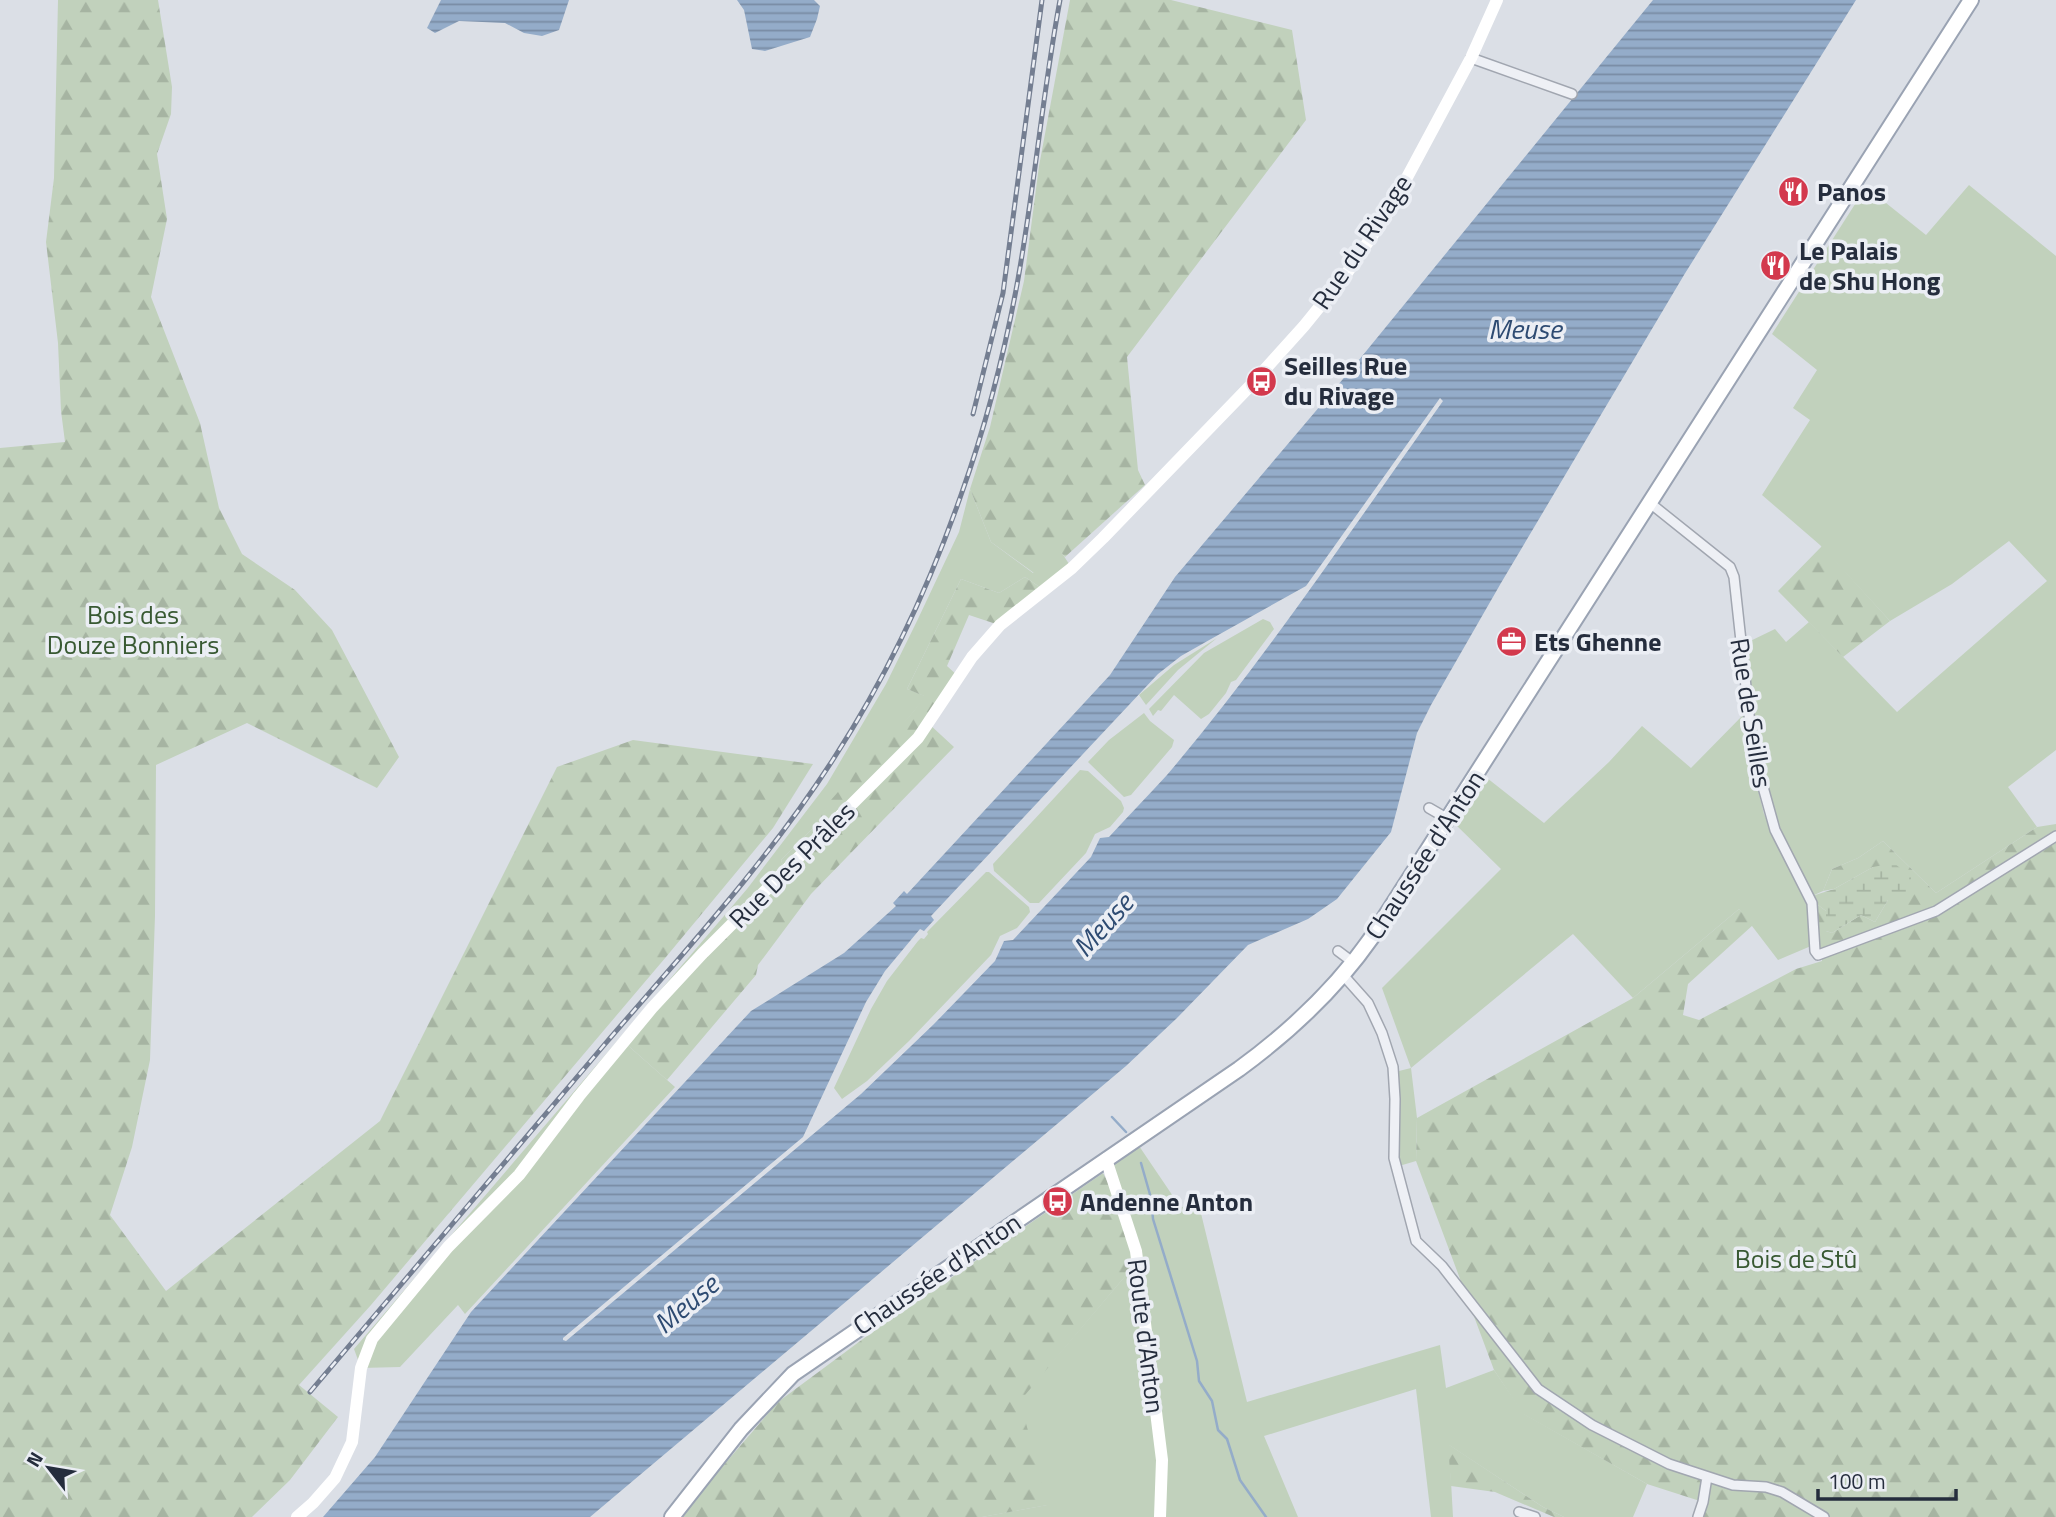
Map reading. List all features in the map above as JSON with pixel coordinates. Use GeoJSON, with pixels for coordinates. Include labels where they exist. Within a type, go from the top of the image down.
{"type":"FeatureCollection","features":[{"type":"Feature","properties":{"kind":"main road","name":"Chaussée d'Anton"},"geometry":{"type":"LineString","coordinates":[[671,1517],[741,1429],[793,1374],[1280,1039],[1344,976],[1448,819],[1971,0]]}},
{"type":"Feature","properties":{"kind":"street","name":"Rue du Rivage"},"geometry":{"type":"LineString","coordinates":[[1228,408],[1304,326],[1390,211],[1471,58],[1497,0]]}},
{"type":"Feature","properties":{"kind":"street"},"geometry":{"type":"LineString","coordinates":[[1471,58],[1572,94]]}},
{"type":"Feature","properties":{"kind":"street","name":"Rue Des Prâles"},"geometry":{"type":"LineString","coordinates":[[298,1517],[335,1478],[352,1442],[361,1368],[372,1339],[448,1247],[519,1175],[579,1096],[660,999],[918,738],[972,657],[1000,625],[1072,568],[1228,408]]}},
{"type":"Feature","properties":{"kind":"street","name":"Rue de Seilles"},"geometry":{"type":"LineString","coordinates":[[1650,503],[1730,567],[1734,578],[1753,751],[1774,830],[1812,903],[1815,951],[1818,955],[1936,911],[2056,836]]}},
{"type":"Feature","properties":{"kind":"street"},"geometry":{"type":"LineString","coordinates":[[1429,808],[1448,819]]}},
{"type":"Feature","properties":{"kind":"street"},"geometry":{"type":"LineString","coordinates":[[1338,951],[1354,963]]}},
{"type":"Feature","properties":{"kind":"street"},"geometry":{"type":"LineString","coordinates":[[1344,976],[1368,1003],[1382,1033],[1393,1068],[1394,1158],[1416,1241],[1442,1266],[1538,1389],[1592,1425],[1670,1464],[1733,1485],[1766,1487],[1782,1492],[1824,1517]]}},
{"type":"Feature","properties":{"kind":"street","name":"Route d'Anton"},"geometry":{"type":"LineString","coordinates":[[1106,1159],[1138,1261],[1162,1460],[1160,1517]]}},
{"type":"Feature","properties":{"kind":"street"},"geometry":{"type":"LineString","coordinates":[[1698,1517],[1707,1477]]}},
{"type":"Feature","properties":{"kind":"street"},"geometry":{"type":"LineString","coordinates":[[1519,1512],[1535,1517]]}},
{"type":"Feature","properties":{"kind":"green space","name":"Bois des Douze Bonniers"},"geometry":{"type":"Polygon","coordinates":[[[58,0],[158,0],[172,87],[171,114],[157,154],[167,219],[151,297],[200,423],[219,508],[242,554],[295,590],[332,630],[399,757],[377,788],[247,723],[156,765],[150,1060],[132,1147],[110,1215],[166,1291],[380,1121],[557,767],[633,740],[813,764],[773,828],[371,1305],[299,1385],[338,1417],[290,1480],[252,1517],[0,1517],[0,448],[65,442],[58,343],[46,242],[54,178],[58,0]]]}},
{"type":"Feature","properties":{"kind":"green space"},"geometry":{"type":"Polygon","coordinates":[[[1070,0],[1171,0],[1292,30],[1306,120],[1127,357],[1138,470],[1145,485],[1065,557],[1060,551],[1034,573],[991,542],[970,489],[990,427],[1024,281],[1039,166],[1070,0]]]}},
{"type":"Feature","properties":{"kind":"green space"},"geometry":{"type":"Polygon","coordinates":[[[1969,185],[2056,256],[2056,750],[2008,787],[2037,827],[1936,893],[1883,841],[1858,858],[1832,869],[1823,891],[1812,896],[1786,846],[1765,784],[1755,738],[1742,645],[1775,629],[1786,642],[1809,622],[1897,712],[2047,581],[2009,541],[1952,584],[1890,621],[1820,545],[1762,495],[1810,420],[1793,408],[1817,370],[1772,334],[1866,187],[1926,235],[1969,185]]]}},
{"type":"Feature","properties":{"kind":"green space"},"geometry":{"type":"Polygon","coordinates":[[[970,489],[991,542],[1033,573],[1060,550],[1069,564],[1041,588],[1025,577],[999,593],[961,579],[907,689],[925,696],[918,706],[892,731],[832,800],[815,826],[781,860],[785,871],[624,1042],[675,1087],[465,1314],[458,1305],[400,1367],[361,1368],[354,1349],[747,889],[827,784],[886,684],[917,621],[959,532],[970,489]]]}},
{"type":"Feature","properties":{"kind":"green space"},"geometry":{"type":"Polygon","coordinates":[[[1822,546],[1890,621],[1843,657],[1778,591],[1822,546]]]}},
{"type":"Feature","properties":{"kind":"green space"},"geometry":{"type":"Polygon","coordinates":[[[1025,577],[1041,588],[996,624],[969,615],[947,666],[958,676],[928,723],[954,747],[811,894],[758,965],[756,975],[667,1080],[624,1042],[785,871],[781,860],[815,826],[831,800],[892,730],[906,720],[918,706],[924,696],[907,689],[961,579],[999,593],[1025,577]]]}},
{"type":"Feature","properties":{"kind":"green space"},"geometry":{"type":"Polygon","coordinates":[[[1263,619],[1270,622],[1274,629],[1209,714],[1201,719],[1174,695],[1161,711],[1158,710],[1153,716],[1149,709],[1204,653],[1263,619]]]}},
{"type":"Feature","properties":{"kind":"green space"},"geometry":{"type":"Polygon","coordinates":[[[1217,638],[1178,670],[1146,705],[1139,695],[1174,665],[1217,638]]]}},
{"type":"Feature","properties":{"kind":"green space"},"geometry":{"type":"Polygon","coordinates":[[[1144,713],[1174,740],[1172,747],[1131,795],[1124,797],[1088,762],[1109,740],[1144,713]]]}},
{"type":"Feature","properties":{"kind":"green space"},"geometry":{"type":"Polygon","coordinates":[[[1745,713],[1750,757],[1764,814],[1810,910],[1811,946],[1778,960],[1739,909],[1633,998],[1573,934],[1411,1068],[1382,988],[1501,869],[1455,824],[1487,778],[1544,823],[1609,762],[1642,726],[1691,768],[1745,713]]]}},
{"type":"Feature","properties":{"kind":"green space"},"geometry":{"type":"Polygon","coordinates":[[[1080,770],[1088,771],[1121,801],[1123,812],[1110,827],[1095,834],[1086,853],[1039,903],[1030,903],[994,871],[993,864],[1080,770]]]}},
{"type":"Feature","properties":{"kind":"green space","name":"Bois de Stû"},"geometry":{"type":"Polygon","coordinates":[[[2056,824],[2056,1517],[1698,1517],[1703,1502],[1647,1484],[1523,1414],[1494,1370],[1416,1161],[1417,1118],[1633,998],[1739,909],[1753,925],[1688,984],[1683,1015],[1699,1020],[1796,969],[1822,961],[1814,902],[1826,911],[1826,931],[1832,933],[1861,915],[1875,922],[1888,900],[1873,867],[1834,889],[1823,891],[1832,869],[1858,858],[1883,841],[1936,893],[2037,827],[2056,824]]]}},
{"type":"Feature","properties":{"kind":"green space"},"geometry":{"type":"Polygon","coordinates":[[[1894,863],[1911,877],[1909,891],[1888,900],[1875,922],[1861,915],[1832,933],[1826,931],[1826,911],[1814,902],[1812,896],[1834,889],[1873,867],[1894,863]]]}},
{"type":"Feature","properties":{"kind":"green space"},"geometry":{"type":"Polygon","coordinates":[[[986,872],[1029,907],[1030,912],[1017,928],[1000,936],[991,955],[909,1041],[867,1081],[842,1099],[834,1088],[887,981],[918,941],[924,939],[927,932],[986,872]]]}},
{"type":"Feature","properties":{"kind":"green space"},"geometry":{"type":"Polygon","coordinates":[[[1411,1068],[1417,1118],[1416,1161],[1399,1166],[1395,1072],[1411,1068]]]}},
{"type":"Feature","properties":{"kind":"green space"},"geometry":{"type":"Polygon","coordinates":[[[1135,1140],[1181,1208],[1197,1197],[1247,1402],[1440,1345],[1446,1388],[1494,1370],[1524,1414],[1647,1484],[1633,1517],[1564,1517],[1543,1507],[1449,1445],[1453,1517],[1431,1517],[1416,1389],[1264,1436],[1298,1517],[982,1517],[1047,1505],[1019,1401],[1138,1261],[1106,1159],[1135,1140]]]}},
{"type":"Feature","properties":{"kind":"green space"},"geometry":{"type":"Polygon","coordinates":[[[1103,1173],[1116,1198],[1138,1261],[1020,1401],[1048,1505],[982,1517],[683,1517],[778,1402],[871,1333],[1103,1173]]]}},
{"type":"Feature","properties":{"kind":"green space"},"geometry":{"type":"Polygon","coordinates":[[[1448,1444],[1543,1507],[1564,1517],[1554,1517],[1495,1492],[1451,1486],[1448,1444]]]}},
{"type":"Feature","properties":{"kind":"water"},"geometry":{"type":"Polygon","coordinates":[[[441,0],[569,0],[559,30],[542,36],[524,33],[505,23],[459,21],[435,33],[427,28],[441,0]]]}},
{"type":"Feature","properties":{"kind":"water"},"geometry":{"type":"Polygon","coordinates":[[[737,0],[814,0],[820,6],[810,37],[765,51],[752,49],[744,10],[737,0]]]}},
{"type":"Feature","properties":{"kind":"water","name":"Meuse"},"geometry":{"type":"Polygon","coordinates":[[[1653,0],[1856,0],[1684,275],[1501,583],[1417,733],[1391,832],[1337,899],[1308,919],[1248,945],[1126,1066],[590,1517],[323,1517],[375,1457],[471,1312],[751,1011],[844,953],[896,906],[893,903],[904,891],[907,894],[1110,675],[1175,577],[1354,366],[1653,0]],[[1440,398],[1306,586],[1181,656],[1158,674],[931,916],[934,920],[924,931],[920,929],[885,971],[866,1002],[803,1137],[563,1340],[566,1341],[861,1094],[995,961],[1004,941],[1013,940],[1091,857],[1100,838],[1109,837],[1167,775],[1204,730],[1309,591],[1443,401],[1440,398]]]}},
{"type":"Feature","properties":{"kind":"waterway"},"geometry":{"type":"LineString","coordinates":[[1112,1117],[1126,1132]]}},
{"type":"Feature","properties":{"kind":"waterway"},"geometry":{"type":"LineString","coordinates":[[1141,1163],[1151,1198],[1153,1219],[1197,1361],[1199,1381],[1212,1401],[1218,1430],[1227,1439],[1240,1480],[1266,1517]]}},
{"type":"Feature","properties":{"kind":"railway"},"geometry":{"type":"LineString","coordinates":[[973,414],[1003,293],[1042,0]]}},
{"type":"Feature","properties":{"kind":"railway"},"geometry":{"type":"LineString","coordinates":[[310,1392],[753,869],[834,758],[872,695],[921,597],[949,529],[993,393],[1022,254],[1060,0]]}},
{"type":"Feature","properties":{"kind":"place","name":"Panos"},"geometry":{"type":"Point","coordinates":[1794,192]}},
{"type":"Feature","properties":{"kind":"place","name":"Le Palais de Shu Hong"},"geometry":{"type":"Point","coordinates":[1776,266]}},
{"type":"Feature","properties":{"kind":"place","name":"Seilles Rue du Rivage"},"geometry":{"type":"Point","coordinates":[1261,381]}},
{"type":"Feature","properties":{"kind":"place","name":"Ets Ghenne"},"geometry":{"type":"Point","coordinates":[1511,642]}},
{"type":"Feature","properties":{"kind":"place","name":"Andenne Anton"},"geometry":{"type":"Point","coordinates":[1057,1202]}}]}
